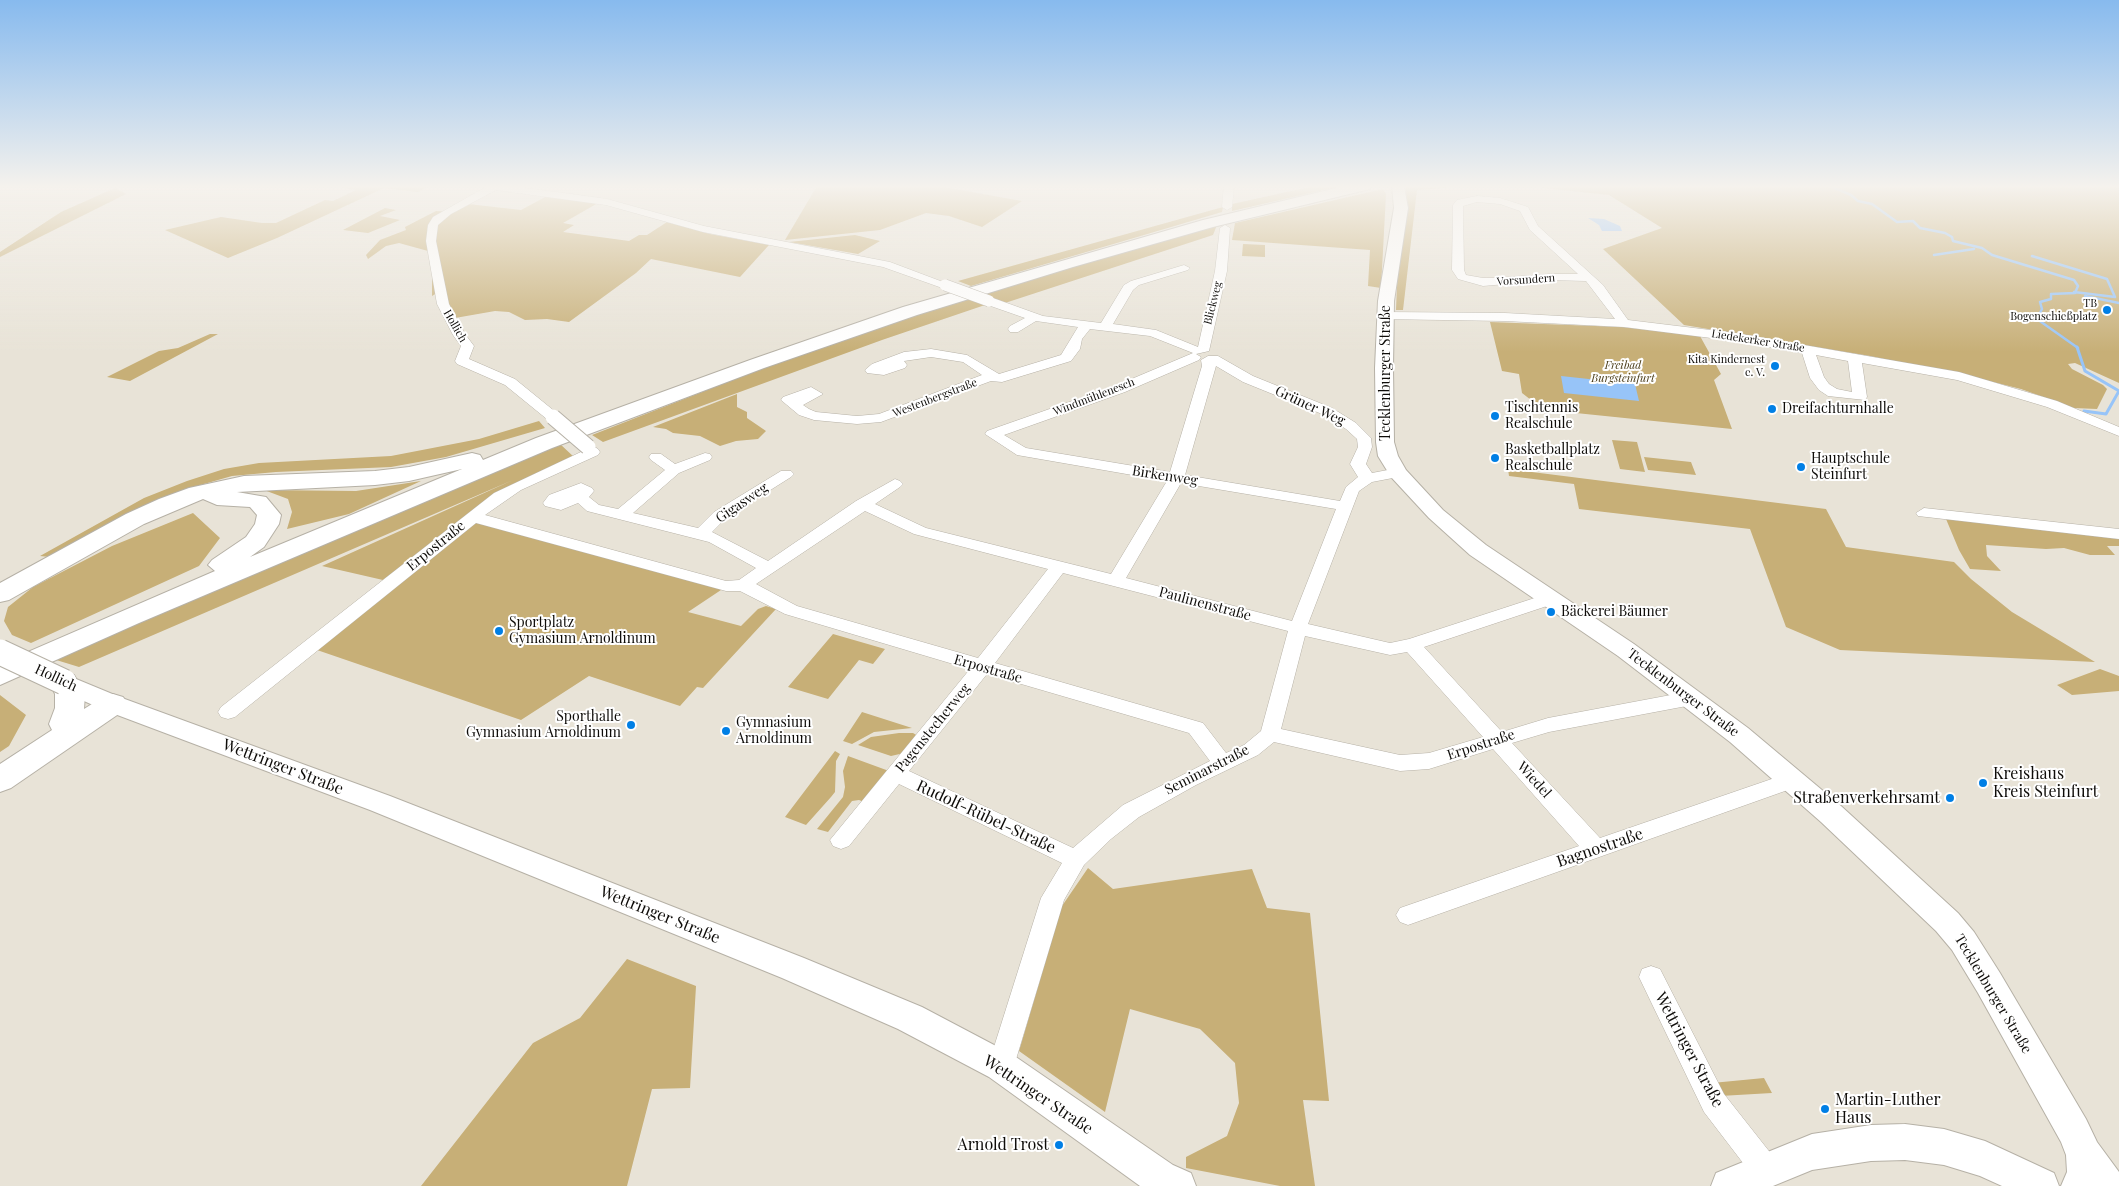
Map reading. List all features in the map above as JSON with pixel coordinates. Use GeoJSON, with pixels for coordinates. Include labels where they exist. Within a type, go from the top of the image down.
{"type":"FeatureCollection","features":[{"type":"Feature","properties":{"kind":"highway"},"geometry":{"type":"LineString","coordinates":[[2,600],[135,519],[197,493],[244,483],[339,480],[409,474],[466,461],[555,425],[883,316],[1061,261],[1133,241]]}},
{"type":"Feature","properties":{"kind":"highway"},"geometry":{"type":"LineString","coordinates":[[0,675],[128,617],[544,443],[757,364],[910,312],[1067,263],[1144,241]]}},
{"type":"Feature","properties":{"kind":"highway"},"geometry":{"type":"LineString","coordinates":[[0,667],[555,425]]}},
{"type":"Feature","properties":{"kind":"highway"},"geometry":{"type":"LineString","coordinates":[[2,600],[170,508],[193,501],[234,498],[248,499],[265,508],[269,515],[263,533],[242,552],[119,615]]}},
{"type":"Feature","properties":{"kind":"highway"},"geometry":{"type":"LineString","coordinates":[[64,682],[70,694],[70,708],[64,724]]}},
{"type":"Feature","properties":{"kind":"highway"},"geometry":{"type":"LineString","coordinates":[[0,767],[88,710],[112,704]]}},
{"type":"Feature","properties":{"kind":"highway"},"geometry":{"type":"LineString","coordinates":[[0,780],[112,704]]}},
{"type":"Feature","properties":{"kind":"main road","name":"Tecklenburger Straße"},"geometry":{"type":"LineString","coordinates":[[1396,241],[1385,316],[1385,442],[1388,456],[1398,473],[1436,514],[1464,539],[1626,650],[1692,698],[1792,780],[1927,902],[1963,941],[2061,1109],[2081,1170],[2106,1186]]}},
{"type":"Feature","properties":{"kind":"main road","name":"Hollich"},"geometry":{"type":"LineString","coordinates":[[0,652],[112,704]]}},
{"type":"Feature","properties":{"kind":"main road","name":"Wettringer Straße"},"geometry":{"type":"LineString","coordinates":[[112,704],[380,803],[793,968],[910,1018],[1001,1066],[1160,1178],[1178,1186]]}},
{"type":"Feature","properties":{"kind":"main road"},"geometry":{"type":"LineString","coordinates":[[1729,1186],[1812,1152],[1871,1143],[1905,1142],[1944,1147],[1985,1159],[2041,1186]]}},
{"type":"Feature","properties":{"kind":"street","name":"Hollich"},"geometry":{"type":"LineString","coordinates":[[430,241],[443,304],[459,336],[468,346],[462,361],[510,382],[555,425]]}},
{"type":"Feature","properties":{"kind":"street","name":"Grüner Weg"},"geometry":{"type":"LineString","coordinates":[[768,241],[886,264],[1035,317],[1152,333],[1203,355],[1248,378],[1327,411],[1351,426],[1364,438],[1364,447],[1358,464],[1368,478]]}},
{"type":"Feature","properties":{"kind":"street","name":"Blickweg"},"geometry":{"type":"LineString","coordinates":[[1116,580],[1176,478],[1209,366],[1203,355],[1221,271],[1224,241]]}},
{"type":"Feature","properties":{"kind":"street","name":"Vorsundern"},"geometry":{"type":"LineString","coordinates":[[1458,241],[1458,270],[1462,277],[1484,282],[1551,277],[1589,278]]}},
{"type":"Feature","properties":{"kind":"street","name":"Vorsundern"},"geometry":{"type":"LineString","coordinates":[[1549,241],[1599,288],[1624,323]]}},
{"type":"Feature","properties":{"kind":"street"},"geometry":{"type":"LineString","coordinates":[[1105,327],[1128,288],[1135,283],[1184,268]]}},
{"type":"Feature","properties":{"kind":"street","name":"Liedekerker Straße"},"geometry":{"type":"LineString","coordinates":[[1385,316],[1505,317],[1624,323],[1807,348],[1989,384],[2052,404],[2119,432]]}},
{"type":"Feature","properties":{"kind":"street"},"geometry":{"type":"LineString","coordinates":[[1014,329],[1035,317]]}},
{"type":"Feature","properties":{"kind":"street","name":"Westenbergstraße"},"geometry":{"type":"LineString","coordinates":[[794,404],[814,416],[872,420],[891,415],[992,376],[997,379],[1066,358],[1074,349],[1076,339],[1087,325]]}},
{"type":"Feature","properties":{"kind":"street"},"geometry":{"type":"LineString","coordinates":[[1807,348],[1817,378],[1824,387],[1833,393],[1860,397],[1854,356]]}},
{"type":"Feature","properties":{"kind":"street"},"geometry":{"type":"LineString","coordinates":[[894,360],[921,353],[960,356],[992,376]]}},
{"type":"Feature","properties":{"kind":"street","name":"Windmühlenesch"},"geometry":{"type":"LineString","coordinates":[[992,434],[1120,389],[1203,355]]}},
{"type":"Feature","properties":{"kind":"street"},"geometry":{"type":"LineString","coordinates":[[473,517],[516,487],[593,452],[555,425]]}},
{"type":"Feature","properties":{"kind":"street","name":"Birkenweg"},"geometry":{"type":"LineString","coordinates":[[992,434],[1022,452],[1344,506]]}},
{"type":"Feature","properties":{"kind":"street"},"geometry":{"type":"LineString","coordinates":[[656,457],[674,470]]}},
{"type":"Feature","properties":{"kind":"street"},"geometry":{"type":"LineString","coordinates":[[621,515],[674,470],[705,457]]}},
{"type":"Feature","properties":{"kind":"street"},"geometry":{"type":"LineString","coordinates":[[1270,734],[1298,628],[1344,506],[1358,482],[1368,478],[1398,473]]}},
{"type":"Feature","properties":{"kind":"street","name":"Gigasweg"},"geometry":{"type":"LineString","coordinates":[[702,534],[720,515],[786,474]]}},
{"type":"Feature","properties":{"kind":"street"},"geometry":{"type":"LineString","coordinates":[[744,585],[862,504],[895,484]]}},
{"type":"Feature","properties":{"kind":"street"},"geometry":{"type":"LineString","coordinates":[[580,498],[593,508],[702,534],[715,539],[768,568]]}},
{"type":"Feature","properties":{"kind":"street","name":"Paulinenstraße"},"geometry":{"type":"LineString","coordinates":[[862,504],[920,531],[1298,628],[1390,649],[1411,645],[1550,599]]}},
{"type":"Feature","properties":{"kind":"street"},"geometry":{"type":"LineString","coordinates":[[1924,512],[2119,534]]}},
{"type":"Feature","properties":{"kind":"street","name":"Erpostraße"},"geometry":{"type":"LineString","coordinates":[[228,712],[473,517],[726,586],[744,585],[791,610],[981,667],[1196,728],[1222,762]]}},
{"type":"Feature","properties":{"kind":"street","name":"Pagenstecherweg"},"geometry":{"type":"LineString","coordinates":[[841,840],[896,774],[1060,566]]}},
{"type":"Feature","properties":{"kind":"street","name":"Wiedel"},"geometry":{"type":"LineString","coordinates":[[1411,645],[1596,849]]}},
{"type":"Feature","properties":{"kind":"street","name":"Erpostraße"},"geometry":{"type":"LineString","coordinates":[[1270,734],[1400,763],[1429,761],[1452,756],[1498,739],[1548,725],[1692,698]]}},
{"type":"Feature","properties":{"kind":"street","name":"Seminarstraße"},"geometry":{"type":"LineString","coordinates":[[1001,1066],[1053,898],[1076,859],[1103,833],[1131,811],[1222,762],[1251,750],[1270,734]]}},
{"type":"Feature","properties":{"kind":"street","name":"Rudolf-Rübel-Straße"},"geometry":{"type":"LineString","coordinates":[[896,774],[1076,859]]}},
{"type":"Feature","properties":{"kind":"street","name":"Bagnostraße"},"geometry":{"type":"LineString","coordinates":[[1408,915],[1792,780]]}},
{"type":"Feature","properties":{"kind":"street","name":"Wettringer Straße"},"geometry":{"type":"LineString","coordinates":[[1651,978],[1714,1103],[1766,1170]]}},
{"type":"Feature","properties":{"kind":"green space"},"geometry":{"type":"Polygon","coordinates":[[[16,241],[31,241],[0,257],[0,252],[16,241]]]}},
{"type":"Feature","properties":{"kind":"green space"},"geometry":{"type":"Polygon","coordinates":[[[191,241],[269,241],[228,258],[191,241]]]}},
{"type":"Feature","properties":{"kind":"green space"},"geometry":{"type":"Polygon","coordinates":[[[379,241],[749,241],[769,245],[740,277],[651,259],[636,273],[569,322],[547,319],[525,320],[509,312],[495,311],[455,318],[448,304],[445,288],[432,296],[432,266],[428,251],[399,243],[386,246],[368,259],[366,255],[379,241]]]}},
{"type":"Feature","properties":{"kind":"green space"},"geometry":{"type":"Polygon","coordinates":[[[795,241],[879,241],[858,254],[789,242],[795,241]]]}},
{"type":"Feature","properties":{"kind":"green space"},"geometry":{"type":"Polygon","coordinates":[[[1100,241],[1122,241],[971,286],[958,281],[1100,241]]]}},
{"type":"Feature","properties":{"kind":"green space"},"geometry":{"type":"Polygon","coordinates":[[[1160,241],[1194,241],[1005,303],[978,293],[1160,241]]]}},
{"type":"Feature","properties":{"kind":"green space"},"geometry":{"type":"Polygon","coordinates":[[[1251,241],[1383,241],[1381,288],[1368,286],[1370,250],[1251,241]]]}},
{"type":"Feature","properties":{"kind":"green space"},"geometry":{"type":"Polygon","coordinates":[[[1401,241],[1411,241],[1403,310],[1396,310],[1401,241]]]}},
{"type":"Feature","properties":{"kind":"green space"},"geometry":{"type":"Polygon","coordinates":[[[1625,241],[2119,241],[2119,383],[2075,363],[2068,364],[2072,369],[2107,389],[2097,409],[2074,408],[2021,389],[1981,379],[1870,356],[1684,325],[1603,249],[1625,241]]]}},
{"type":"Feature","properties":{"kind":"green space"},"geometry":{"type":"Polygon","coordinates":[[[1243,244],[1265,245],[1265,257],[1242,256],[1243,244]]]}},
{"type":"Feature","properties":{"kind":"green space"},"geometry":{"type":"Polygon","coordinates":[[[967,298],[985,305],[882,340],[603,442],[592,435],[771,365],[967,298]]]}},
{"type":"Feature","properties":{"kind":"green space","name":"Freibad Burgsteinfurt"},"geometry":{"type":"Polygon","coordinates":[[[1490,322],[1622,327],[1700,336],[1721,374],[1714,380],[1732,429],[1566,412],[1540,407],[1522,393],[1519,374],[1502,371],[1490,322]]]}},
{"type":"Feature","properties":{"kind":"green space"},"geometry":{"type":"Polygon","coordinates":[[[210,334],[218,334],[130,381],[107,377],[159,351],[178,348],[210,334]]]}},
{"type":"Feature","properties":{"kind":"green space"},"geometry":{"type":"Polygon","coordinates":[[[737,394],[737,407],[747,412],[747,418],[766,431],[758,439],[736,441],[720,446],[700,436],[673,433],[666,429],[653,427],[737,394]]]}},
{"type":"Feature","properties":{"kind":"green space"},"geometry":{"type":"Polygon","coordinates":[[[539,421],[545,428],[446,457],[391,467],[276,472],[232,476],[190,488],[153,503],[50,557],[40,556],[144,498],[224,469],[259,463],[391,456],[479,439],[539,421]]]}},
{"type":"Feature","properties":{"kind":"green space"},"geometry":{"type":"Polygon","coordinates":[[[1612,440],[1637,442],[1645,472],[1620,469],[1612,440]]]}},
{"type":"Feature","properties":{"kind":"green space"},"geometry":{"type":"Polygon","coordinates":[[[559,443],[575,458],[501,491],[383,580],[322,566],[513,480],[79,667],[53,659],[559,443]]]}},
{"type":"Feature","properties":{"kind":"green space"},"geometry":{"type":"Polygon","coordinates":[[[1644,457],[1691,462],[1696,475],[1648,470],[1644,457]]]}},
{"type":"Feature","properties":{"kind":"green space"},"geometry":{"type":"Polygon","coordinates":[[[1508,469],[1826,509],[1846,547],[1954,562],[1971,579],[2012,612],[2095,662],[1840,650],[1786,627],[1750,529],[1579,509],[1574,484],[1509,476],[1508,469]]]}},
{"type":"Feature","properties":{"kind":"green space"},"geometry":{"type":"Polygon","coordinates":[[[421,481],[349,514],[287,529],[292,512],[288,499],[264,490],[356,491],[421,481]]]}},
{"type":"Feature","properties":{"kind":"green space"},"geometry":{"type":"Polygon","coordinates":[[[193,513],[220,538],[199,566],[31,643],[12,635],[4,621],[8,607],[33,587],[112,546],[193,513]]]}},
{"type":"Feature","properties":{"kind":"green space"},"geometry":{"type":"Polygon","coordinates":[[[1946,519],[2119,539],[2119,546],[2107,546],[2115,555],[2090,555],[2064,548],[2046,549],[1986,545],[1987,556],[2001,571],[1970,569],[1959,550],[1946,519]]]}},
{"type":"Feature","properties":{"kind":"green space","name":"Sportplatz Gymasium Arnoldinum"},"geometry":{"type":"Polygon","coordinates":[[[476,520],[724,588],[688,612],[741,626],[758,609],[766,606],[776,609],[703,688],[697,687],[680,706],[589,676],[521,720],[317,650],[476,520]]]}},
{"type":"Feature","properties":{"kind":"green space"},"geometry":{"type":"Polygon","coordinates":[[[833,634],[885,649],[873,664],[859,660],[828,699],[788,687],[833,634]]]}},
{"type":"Feature","properties":{"kind":"green space"},"geometry":{"type":"Polygon","coordinates":[[[2100,669],[2119,676],[2119,691],[2072,695],[2057,685],[2100,669]]]}},
{"type":"Feature","properties":{"kind":"green space"},"geometry":{"type":"Polygon","coordinates":[[[0,695],[26,715],[9,746],[0,752],[0,695]]]}},
{"type":"Feature","properties":{"kind":"green space"},"geometry":{"type":"Polygon","coordinates":[[[862,712],[912,728],[874,732],[852,744],[843,741],[862,712]]]}},
{"type":"Feature","properties":{"kind":"green space"},"geometry":{"type":"Polygon","coordinates":[[[913,733],[918,736],[904,753],[891,756],[858,745],[871,737],[913,733]]]}},
{"type":"Feature","properties":{"kind":"green space"},"geometry":{"type":"Polygon","coordinates":[[[835,751],[840,754],[836,761],[835,792],[806,825],[785,817],[835,751]]]}},
{"type":"Feature","properties":{"kind":"green space"},"geometry":{"type":"Polygon","coordinates":[[[848,756],[889,771],[864,802],[859,800],[852,801],[828,832],[817,829],[843,797],[845,787],[843,771],[848,756]]]}},
{"type":"Feature","properties":{"kind":"green space"},"geometry":{"type":"Polygon","coordinates":[[[1088,868],[1113,889],[1252,869],[1267,908],[1310,913],[1329,1101],[1303,1100],[1315,1186],[1280,1186],[1186,1168],[1186,1157],[1227,1136],[1239,1103],[1235,1063],[1200,1029],[1130,1009],[1105,1112],[1019,1051],[1062,906],[1088,868]]]}},
{"type":"Feature","properties":{"kind":"green space"},"geometry":{"type":"Polygon","coordinates":[[[627,959],[696,986],[690,1088],[652,1089],[627,1186],[421,1186],[533,1043],[580,1018],[627,959]]]}},
{"type":"Feature","properties":{"kind":"green space"},"geometry":{"type":"Polygon","coordinates":[[[1764,1078],[1772,1093],[1720,1096],[1712,1083],[1764,1078]]]}},
{"type":"Feature","properties":{"kind":"water"},"geometry":{"type":"Polygon","coordinates":[[[1561,376],[1635,384],[1639,401],[1564,393],[1561,376]]]}},
{"type":"Feature","properties":{"kind":"waterway"},"geometry":{"type":"LineString","coordinates":[[1954,241],[1982,248],[1992,255],[2074,280],[2078,286],[2075,292]]}},
{"type":"Feature","properties":{"kind":"waterway"},"geometry":{"type":"LineString","coordinates":[[1934,255],[1974,249]]}},
{"type":"Feature","properties":{"kind":"waterway"},"geometry":{"type":"LineString","coordinates":[[2032,256],[2107,279],[2115,297],[2075,292]]}},
{"type":"Feature","properties":{"kind":"waterway"},"geometry":{"type":"LineString","coordinates":[[2075,292],[2051,294],[2051,299],[2040,302],[2042,309],[2037,319],[2077,347]]}},
{"type":"Feature","properties":{"kind":"waterway"},"geometry":{"type":"LineString","coordinates":[[2085,296],[2119,303]]}},
{"type":"Feature","properties":{"kind":"waterway"},"geometry":{"type":"LineString","coordinates":[[2077,347],[2085,371],[2119,391],[2106,414],[2084,411]]}},
{"type":"Feature","properties":{"kind":"place","name":"TB Bogenschießplatz"},"geometry":{"type":"Point","coordinates":[2107,310]}},
{"type":"Feature","properties":{"kind":"place","name":"Kita Kindernest e. V."},"geometry":{"type":"Point","coordinates":[1775,366]}},
{"type":"Feature","properties":{"kind":"place","name":"Dreifachturnhalle"},"geometry":{"type":"Point","coordinates":[1772,409]}},
{"type":"Feature","properties":{"kind":"place","name":"Tischtennis Realschule"},"geometry":{"type":"Point","coordinates":[1495,416]}},
{"type":"Feature","properties":{"kind":"place","name":"Basketballplatz Realschule"},"geometry":{"type":"Point","coordinates":[1495,458]}},
{"type":"Feature","properties":{"kind":"place","name":"Hauptschule Steinfurt"},"geometry":{"type":"Point","coordinates":[1801,467]}},
{"type":"Feature","properties":{"kind":"place","name":"Bäckerei Bäumer"},"geometry":{"type":"Point","coordinates":[1551,612]}},
{"type":"Feature","properties":{"kind":"place","name":"Sportplatz Gymasium Arnoldinum"},"geometry":{"type":"Point","coordinates":[499,631]}},
{"type":"Feature","properties":{"kind":"place","name":"Sporthalle Gymnasium Arnoldinum"},"geometry":{"type":"Point","coordinates":[631,725]}},
{"type":"Feature","properties":{"kind":"place","name":"Gymnasium Arnoldinum"},"geometry":{"type":"Point","coordinates":[726,731]}},
{"type":"Feature","properties":{"kind":"place","name":"Kreishaus Kreis Steinfurt"},"geometry":{"type":"Point","coordinates":[1983,783]}},
{"type":"Feature","properties":{"kind":"place","name":"Straßenverkehrsamt"},"geometry":{"type":"Point","coordinates":[1950,798]}},
{"type":"Feature","properties":{"kind":"place","name":"Martin-Luther Haus"},"geometry":{"type":"Point","coordinates":[1825,1109]}},
{"type":"Feature","properties":{"kind":"place","name":"Arnold Trost"},"geometry":{"type":"Point","coordinates":[1059,1145]}}]}
